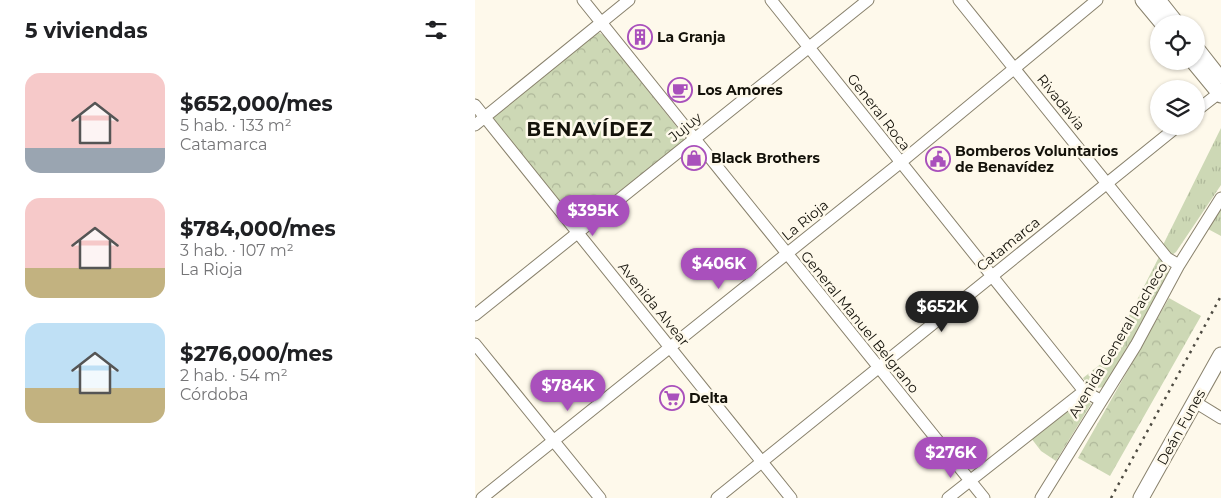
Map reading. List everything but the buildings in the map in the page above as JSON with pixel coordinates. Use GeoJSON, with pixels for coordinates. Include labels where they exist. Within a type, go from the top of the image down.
{"type":"FeatureCollection","features":[{"type":"Feature","properties":{"kind":"main road"},"geometry":{"type":"LineString","coordinates":[[1143,0],[1156,15]]}},
{"type":"Feature","properties":{"kind":"main road"},"geometry":{"type":"LineString","coordinates":[[1158,0],[1170,15]]}},
{"type":"Feature","properties":{"kind":"main road"},"geometry":{"type":"LineString","coordinates":[[1205,63],[1220,89]]}},
{"type":"Feature","properties":{"kind":"main road"},"geometry":{"type":"LineString","coordinates":[[1202,70],[1220,89]]}},
{"type":"Feature","properties":{"kind":"main road","name":"Deán Funes"},"geometry":{"type":"LineString","coordinates":[[1141,498],[1221,355]]}},
{"type":"Feature","properties":{"kind":"street","name":"General Manuel Belgrano"},"geometry":{"type":"LineString","coordinates":[[583,0],[983,498]]}},
{"type":"Feature","properties":{"kind":"street"},"geometry":{"type":"LineString","coordinates":[[475,126],[629,0]]}},
{"type":"Feature","properties":{"kind":"street","name":"General Roca"},"geometry":{"type":"LineString","coordinates":[[771,0],[1085,391],[1101,400]]}},
{"type":"Feature","properties":{"kind":"street","name":"Jujuy"},"geometry":{"type":"LineString","coordinates":[[475,315],[868,0]]}},
{"type":"Feature","properties":{"kind":"street","name":"Rivadavia"},"geometry":{"type":"LineString","coordinates":[[959,0],[1167,258],[1179,265]]}},
{"type":"Feature","properties":{"kind":"street","name":"La Rioja"},"geometry":{"type":"LineString","coordinates":[[482,498],[900,163],[1097,0]]}},
{"type":"Feature","properties":{"kind":"street"},"geometry":{"type":"LineString","coordinates":[[1205,103],[1220,89]]}},
{"type":"Feature","properties":{"kind":"street","name":"Avenida Alvear"},"geometry":{"type":"LineString","coordinates":[[475,105],[791,498]]}},
{"type":"Feature","properties":{"kind":"street","name":"Catamarca"},"geometry":{"type":"LineString","coordinates":[[717,498],[1167,135]]}},
{"type":"Feature","properties":{"kind":"street","name":"Avenida General Pacheco"},"geometry":{"type":"LineString","coordinates":[[1041,498],[1136,345],[1179,265],[1221,198]]}},
{"type":"Feature","properties":{"kind":"street"},"geometry":{"type":"LineString","coordinates":[[475,344],[600,498]]}},
{"type":"Feature","properties":{"kind":"street"},"geometry":{"type":"LineString","coordinates":[[948,498],[1085,391]]}},
{"type":"Feature","properties":{"kind":"street"},"geometry":{"type":"LineString","coordinates":[[1195,402],[1221,418]]}},
{"type":"Feature","properties":{"kind":"green space"},"geometry":{"type":"Polygon","coordinates":[[[598,32],[605,36],[683,135],[684,141],[581,224],[578,224],[494,120],[494,117],[598,32]]]}},
{"type":"Feature","properties":{"kind":"green space"},"geometry":{"type":"Polygon","coordinates":[[[1221,128],[1221,185],[1176,252],[1172,255],[1162,247],[1221,128]]]}},
{"type":"Feature","properties":{"kind":"green space"},"geometry":{"type":"Polygon","coordinates":[[[1221,206],[1221,236],[1208,229],[1221,206]]]}},
{"type":"Feature","properties":{"kind":"green space"},"geometry":{"type":"Polygon","coordinates":[[[1160,255],[1168,266],[1169,272],[1134,337],[1103,387],[1091,387],[1083,378],[1107,359],[1160,255]]]}},
{"type":"Feature","properties":{"kind":"green space"},"geometry":{"type":"Polygon","coordinates":[[[1169,298],[1201,316],[1110,476],[1078,458],[1169,298]]]}},
{"type":"Feature","properties":{"kind":"green space"},"geometry":{"type":"Polygon","coordinates":[[[1084,397],[1091,404],[1056,461],[1041,451],[1031,438],[1084,397]]]}},
{"type":"Feature","properties":{"kind":"water"},"geometry":{"type":"Polygon","coordinates":[[[590,122],[595,124],[597,129],[595,134],[590,136],[585,134],[583,129],[585,124],[590,122]]]}},
{"type":"Feature","properties":{"kind":"railway"},"geometry":{"type":"LineString","coordinates":[[1111,498],[1221,296]]}},
{"type":"Feature","properties":{"kind":"place","name":"La Granja"},"geometry":{"type":"Point","coordinates":[640,37]}},
{"type":"Feature","properties":{"kind":"place","name":"Los Amores"},"geometry":{"type":"Point","coordinates":[680,90]}},
{"type":"Feature","properties":{"kind":"place","name":"Black Brothers"},"geometry":{"type":"Point","coordinates":[694,158]}},
{"type":"Feature","properties":{"kind":"place","name":"Bomberos Voluntarios de Benavídez"},"geometry":{"type":"Point","coordinates":[938,159]}},
{"type":"Feature","properties":{"kind":"place","name":"Delta"},"geometry":{"type":"Point","coordinates":[672,398]}},
{"type":"Feature","properties":{"kind":"district","name":"BENAVÍDEZ"},"geometry":{"type":"Point","coordinates":[590,129]}}]}
